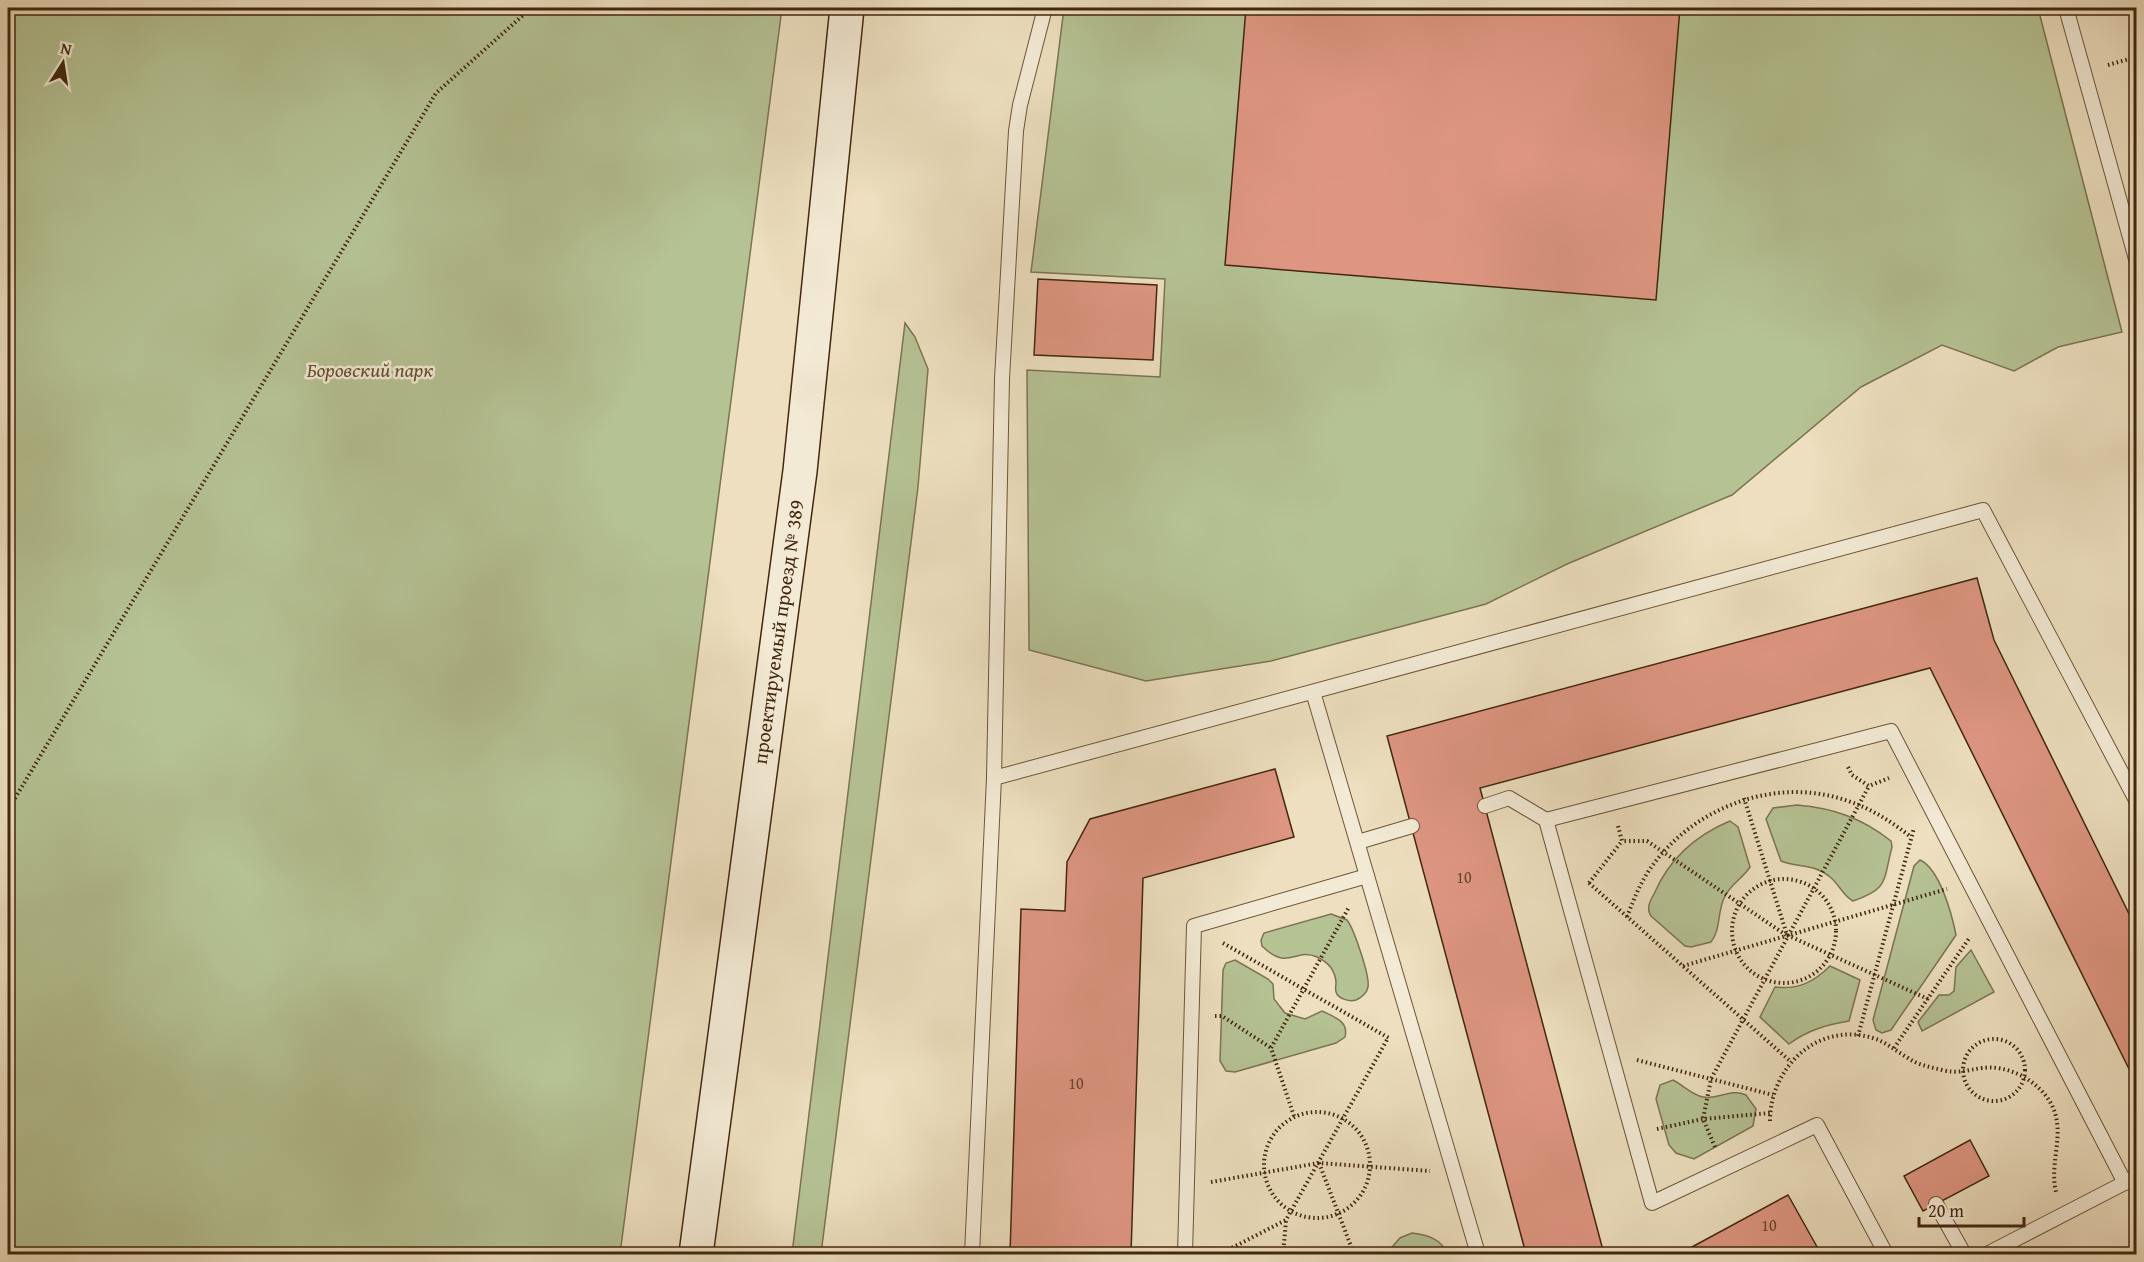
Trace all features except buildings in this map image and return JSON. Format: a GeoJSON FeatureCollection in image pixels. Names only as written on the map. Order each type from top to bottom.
{"type":"FeatureCollection","features":[{"type":"Feature","properties":{"kind":"main road","name":"проектируемый проезд № 389"},"geometry":{"type":"LineString","coordinates":[[696,1254],[800,471],[847,8]]}},
{"type":"Feature","properties":{"kind":"lane"},"geometry":{"type":"LineString","coordinates":[[972,1254],[994,778],[1002,379],[1016,131],[1020,105],[1045,8]]}},
{"type":"Feature","properties":{"kind":"lane"},"geometry":{"type":"LineString","coordinates":[[2066,8],[2136,259]]}},
{"type":"Feature","properties":{"kind":"lane"},"geometry":{"type":"LineString","coordinates":[[994,778],[1983,510],[2136,800]]}},
{"type":"Feature","properties":{"kind":"lane"},"geometry":{"type":"LineString","coordinates":[[1313,692],[1478,1254]]}},
{"type":"Feature","properties":{"kind":"lane"},"geometry":{"type":"LineString","coordinates":[[1546,820],[1891,731],[1986,914],[2131,1180],[1992,1253]]}},
{"type":"Feature","properties":{"kind":"lane"},"geometry":{"type":"LineString","coordinates":[[1485,806],[1509,798],[1546,820],[1652,1203],[1817,1125],[1886,1254]]}},
{"type":"Feature","properties":{"kind":"lane"},"geometry":{"type":"LineString","coordinates":[[1358,842],[1412,826]]}},
{"type":"Feature","properties":{"kind":"lane"},"geometry":{"type":"LineString","coordinates":[[1185,1254],[1194,926],[1367,876]]}},
{"type":"Feature","properties":{"kind":"lane"},"geometry":{"type":"LineString","coordinates":[[1936,1204],[1964,1254]]}},
{"type":"Feature","properties":{"kind":"path"},"geometry":{"type":"LineString","coordinates":[[8,810],[436,93],[531,8]]}},
{"type":"Feature","properties":{"kind":"path"},"geometry":{"type":"LineString","coordinates":[[2084,72],[2136,57]]}},
{"type":"Feature","properties":{"kind":"path"},"geometry":{"type":"LineString","coordinates":[[1838,744],[1852,775],[1869,786]]}},
{"type":"Feature","properties":{"kind":"path"},"geometry":{"type":"LineString","coordinates":[[1725,1169],[1703,1119],[1711,1079],[1745,1021],[1787,935],[1869,786],[1911,770]]}},
{"type":"Feature","properties":{"kind":"path"},"geometry":{"type":"LineString","coordinates":[[1736,771],[1787,935]]}},
{"type":"Feature","properties":{"kind":"path"},"geometry":{"type":"LineString","coordinates":[[1627,917],[1644,879],[1663,852],[1701,819],[1745,800],[1772,793],[1797,792],[1822,795],[1859,805],[1891,822],[1911,837]]}},
{"type":"Feature","properties":{"kind":"path"},"geometry":{"type":"LineString","coordinates":[[1858,1036],[1923,793]]}},
{"type":"Feature","properties":{"kind":"path"},"geometry":{"type":"LineString","coordinates":[[1612,803],[1622,840]]}},
{"type":"Feature","properties":{"kind":"path"},"geometry":{"type":"LineString","coordinates":[[1622,840],[1647,841],[1787,935],[1928,999]]}},
{"type":"Feature","properties":{"kind":"path"},"geometry":{"type":"LineString","coordinates":[[1589,883],[1622,840]]}},
{"type":"Feature","properties":{"kind":"path"},"geometry":{"type":"LineString","coordinates":[[1555,853],[1790,1061]]}},
{"type":"Feature","properties":{"kind":"path"},"geometry":{"type":"LineString","coordinates":[[1271,1048],[1367,876]]}},
{"type":"Feature","properties":{"kind":"path"},"geometry":{"type":"LineString","coordinates":[[1786,879],[1813,888],[1827,902],[1835,921],[1836,933],[1830,954],[1814,974],[1799,981],[1783,983],[1765,979],[1753,972],[1736,950],[1732,930],[1735,913],[1741,904],[1755,888],[1770,881],[1786,879]]}},
{"type":"Feature","properties":{"kind":"path"},"geometry":{"type":"LineString","coordinates":[[1682,966],[1970,882]]}},
{"type":"Feature","properties":{"kind":"path"},"geometry":{"type":"LineString","coordinates":[[1894,1048],[1986,914]]}},
{"type":"Feature","properties":{"kind":"path"},"geometry":{"type":"LineString","coordinates":[[1194,926],[1420,1056]]}},
{"type":"Feature","properties":{"kind":"path"},"geometry":{"type":"LineString","coordinates":[[1192,1017],[1222,1016],[1271,1048],[1294,1116]]}},
{"type":"Feature","properties":{"kind":"path"},"geometry":{"type":"LineString","coordinates":[[1775,1145],[1770,1113],[1773,1095],[1778,1080],[1790,1061],[1807,1047],[1827,1038],[1871,1037],[1926,1066],[1963,1073],[1994,1068],[2024,1077],[2047,1097],[2059,1128],[2057,1152],[2052,1167],[2061,1216]]}},
{"type":"Feature","properties":{"kind":"path"},"geometry":{"type":"LineString","coordinates":[[1282,1254],[1286,1220],[1389,1038]]}},
{"type":"Feature","properties":{"kind":"path"},"geometry":{"type":"LineString","coordinates":[[1995,1038],[2007,1041],[2017,1048],[2024,1059],[2024,1077],[2016,1093],[2005,1100],[1980,1099],[1971,1091],[1963,1073],[1965,1056],[1983,1040],[1995,1038]]}},
{"type":"Feature","properties":{"kind":"path"},"geometry":{"type":"LineString","coordinates":[[1611,1053],[1773,1095]]}},
{"type":"Feature","properties":{"kind":"path"},"geometry":{"type":"LineString","coordinates":[[1316,1111],[1343,1118],[1357,1128],[1368,1147],[1371,1167],[1365,1191],[1350,1208],[1330,1218],[1308,1218],[1291,1211],[1271,1193],[1264,1173],[1265,1149],[1276,1130],[1294,1116],[1316,1111]]}},
{"type":"Feature","properties":{"kind":"path"},"geometry":{"type":"LineString","coordinates":[[1633,1134],[1703,1119],[1770,1113]]}},
{"type":"Feature","properties":{"kind":"path"},"geometry":{"type":"LineString","coordinates":[[1187,1187],[1319,1162],[1455,1174]]}},
{"type":"Feature","properties":{"kind":"path"},"geometry":{"type":"LineString","coordinates":[[1319,1162],[1354,1254]]}},
{"type":"Feature","properties":{"kind":"path"},"geometry":{"type":"LineString","coordinates":[[1220,1254],[1286,1220]]}},
{"type":"Feature","properties":{"kind":"green space","name":"Боровский парк"},"geometry":{"type":"Polygon","coordinates":[[[8,8],[782,8],[620,1254],[8,1254],[8,8]]]}},
{"type":"Feature","properties":{"kind":"green space"},"geometry":{"type":"Polygon","coordinates":[[[1064,8],[2038,8],[2122,332],[2058,347],[2014,371],[1942,345],[1861,387],[1732,495],[1567,564],[1486,604],[1271,661],[1146,681],[1029,650],[1027,370],[1160,377],[1165,279],[1031,272],[1064,8]]]}},
{"type":"Feature","properties":{"kind":"green space"},"geometry":{"type":"Polygon","coordinates":[[[905,323],[915,337],[928,369],[918,487],[821,1254],[792,1254],[905,323]]]}},
{"type":"Feature","properties":{"kind":"green space"},"geometry":{"type":"Polygon","coordinates":[[[1797,805],[1823,809],[1858,820],[1891,841],[1892,847],[1885,876],[1879,888],[1853,901],[1824,873],[1781,861],[1766,819],[1773,808],[1797,805]]]}},
{"type":"Feature","properties":{"kind":"green space"},"geometry":{"type":"Polygon","coordinates":[[[1730,821],[1738,827],[1750,867],[1725,896],[1716,932],[1711,942],[1691,947],[1685,946],[1651,916],[1650,902],[1660,881],[1675,859],[1694,841],[1730,821]]]}},
{"type":"Feature","properties":{"kind":"green space"},"geometry":{"type":"Polygon","coordinates":[[[1920,860],[1934,873],[1939,882],[1956,935],[1891,1030],[1882,1033],[1876,1030],[1873,1020],[1914,866],[1920,860]]]}},
{"type":"Feature","properties":{"kind":"green space"},"geometry":{"type":"Polygon","coordinates":[[[1331,914],[1347,920],[1364,963],[1368,987],[1364,995],[1356,1000],[1344,999],[1337,994],[1334,974],[1328,964],[1321,959],[1309,955],[1278,957],[1262,946],[1261,940],[1264,933],[1331,914]]]}},
{"type":"Feature","properties":{"kind":"green space"},"geometry":{"type":"Polygon","coordinates":[[[1971,950],[1994,992],[1922,1031],[1918,1022],[1939,995],[1949,995],[1954,991],[1956,967],[1971,950]]]}},
{"type":"Feature","properties":{"kind":"green space"},"geometry":{"type":"Polygon","coordinates":[[[1235,960],[1273,984],[1274,999],[1285,1013],[1305,1019],[1322,1011],[1343,1023],[1345,1037],[1336,1043],[1235,1072],[1226,1071],[1220,1061],[1223,970],[1226,963],[1235,960]]]}},
{"type":"Feature","properties":{"kind":"green space"},"geometry":{"type":"Polygon","coordinates":[[[1830,966],[1860,980],[1849,1021],[1818,1029],[1789,1044],[1760,1017],[1775,987],[1805,984],[1830,966]]]}},
{"type":"Feature","properties":{"kind":"green space"},"geometry":{"type":"Polygon","coordinates":[[[1673,1080],[1703,1097],[1730,1093],[1746,1095],[1756,1109],[1753,1126],[1694,1159],[1676,1153],[1669,1145],[1656,1099],[1660,1085],[1673,1080]]]}},
{"type":"Feature","properties":{"kind":"green space"},"geometry":{"type":"Polygon","coordinates":[[[1412,1233],[1433,1239],[1442,1245],[1448,1254],[1386,1254],[1400,1238],[1412,1233]]]}}]}
